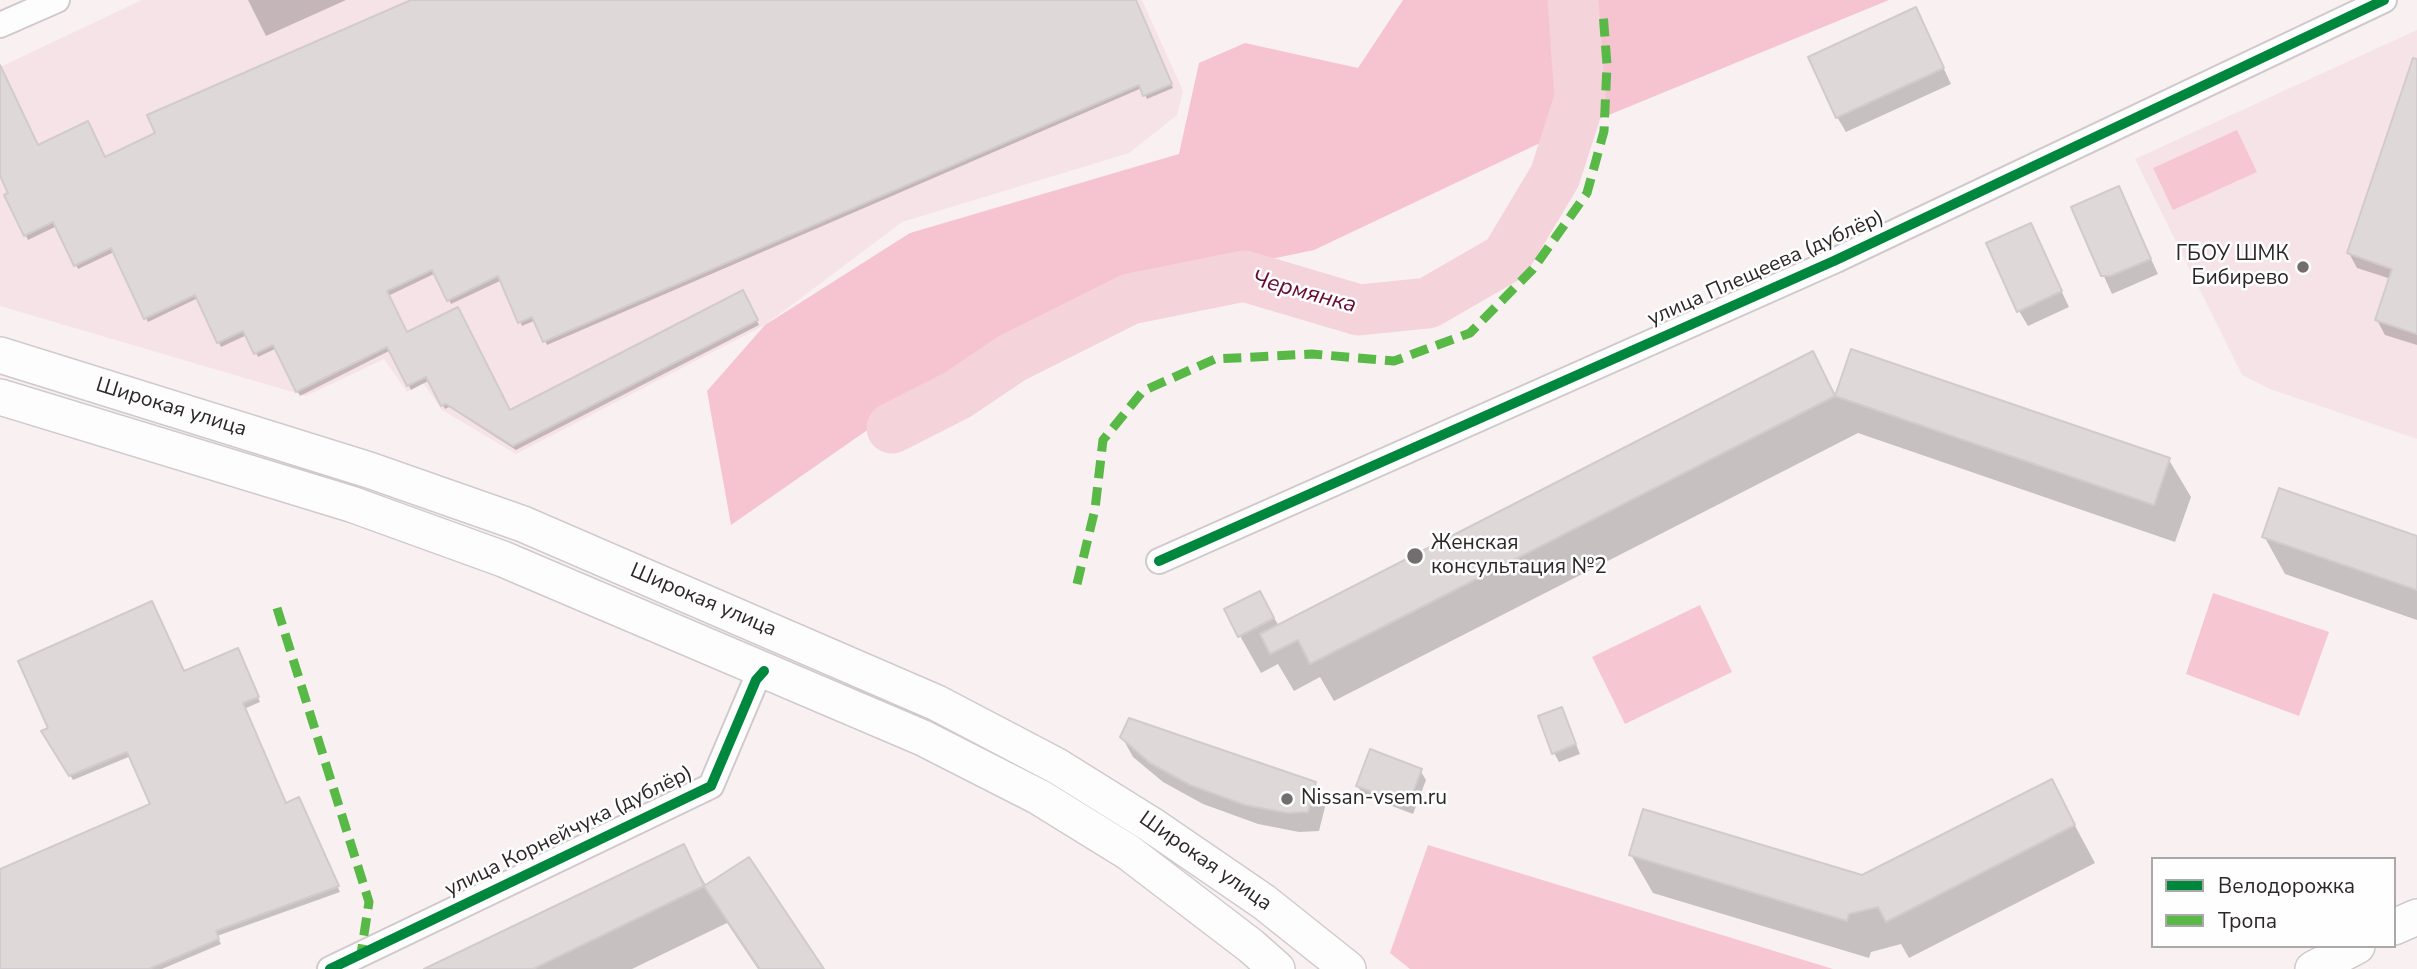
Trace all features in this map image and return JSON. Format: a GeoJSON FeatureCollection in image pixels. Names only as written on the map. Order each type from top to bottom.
{"type":"FeatureCollection","features":[{"type":"Feature","properties":{"kind":"main road","name":"Широкая улица"},"geometry":{"type":"LineString","coordinates":[[0,355],[369,470],[523,524],[937,703],[1057,766],[1150,824],[1264,902],[1348,969]]}},
{"type":"Feature","properties":{"kind":"main road","name":"Широкая улица"},"geometry":{"type":"LineString","coordinates":[[0,397],[351,504],[452,540],[503,559],[923,738],[1039,797],[1128,852],[1278,969]]}},
{"type":"Feature","properties":{"kind":"main road"},"geometry":{"type":"LineString","coordinates":[[2396,926],[2417,917]]}},
{"type":"Feature","properties":{"kind":"main road"},"geometry":{"type":"LineString","coordinates":[[2313,969],[2353,948]]}},
{"type":"Feature","properties":{"kind":"street"},"geometry":{"type":"LineString","coordinates":[[0,26],[57,0]]}},
{"type":"Feature","properties":{"kind":"street","name":"улица Плещеева (дублёр)"},"geometry":{"type":"LineString","coordinates":[[1159,561],[1847,254],[2384,0]]}},
{"type":"Feature","properties":{"kind":"street","name":"улица Корнейчука (дублёр)"},"geometry":{"type":"LineString","coordinates":[[330,969],[711,786],[756,680],[764,671]]}},
{"type":"Feature","properties":{"kind":"shaded area"},"geometry":{"type":"Polygon","coordinates":[[[142,0],[1142,0],[1183,91],[1177,115],[1129,153],[902,222],[765,325],[516,454],[442,410],[423,383],[407,392],[384,359],[306,396],[0,306],[0,67],[142,0]]]}},
{"type":"Feature","properties":{"kind":"shaded area"},"geometry":{"type":"Polygon","coordinates":[[[1403,0],[1889,0],[1538,144],[1314,250],[1113,292],[909,401],[731,525],[707,391],[765,325],[910,233],[1179,154],[1199,63],[1245,43],[1358,68],[1403,0]]]}},
{"type":"Feature","properties":{"kind":"shaded area","name":"ГБОУ ШМК Бибирево"},"geometry":{"type":"Polygon","coordinates":[[[2417,30],[2417,439],[2270,389],[2242,375],[2135,159],[2417,30]]]}},
{"type":"Feature","properties":{"kind":"shaded area"},"geometry":{"type":"Polygon","coordinates":[[[2237,130],[2257,172],[2173,210],[2153,168],[2237,130]]]}},
{"type":"Feature","properties":{"kind":"shaded area"},"geometry":{"type":"Polygon","coordinates":[[[2213,593],[2329,632],[2299,716],[2186,674],[2213,593]]]}},
{"type":"Feature","properties":{"kind":"shaded area"},"geometry":{"type":"Polygon","coordinates":[[[1700,605],[1732,672],[1625,724],[1592,657],[1700,605]]]}},
{"type":"Feature","properties":{"kind":"shaded area"},"geometry":{"type":"Polygon","coordinates":[[[1428,845],[1833,969],[1410,969],[1390,953],[1428,845]]]}},
{"type":"Feature","properties":{"kind":"building"},"geometry":{"type":"Polygon","coordinates":[[[411,0],[1136,0],[1172,84],[1143,96],[1139,85],[543,342],[532,317],[518,323],[498,276],[447,301],[432,270],[387,291],[407,332],[458,307],[510,410],[743,290],[758,320],[513,446],[446,404],[441,406],[426,377],[407,386],[387,347],[296,392],[273,345],[254,354],[243,331],[217,343],[195,295],[144,319],[111,248],[74,266],[53,222],[24,236],[4,195],[8,193],[0,176],[0,65],[38,145],[88,121],[105,157],[155,133],[147,115],[411,0]]]}},
{"type":"Feature","properties":{"kind":"building"},"geometry":{"type":"Polygon","coordinates":[[[1916,7],[1944,68],[1836,118],[1808,57],[1916,7]]]}},
{"type":"Feature","properties":{"kind":"building"},"geometry":{"type":"Polygon","coordinates":[[[2413,58],[2417,59],[2417,334],[2375,320],[2392,269],[2347,253],[2413,58]]]}},
{"type":"Feature","properties":{"kind":"building"},"geometry":{"type":"Polygon","coordinates":[[[2119,186],[2151,259],[2110,276],[2101,276],[2071,207],[2119,186]]]}},
{"type":"Feature","properties":{"kind":"building"},"geometry":{"type":"Polygon","coordinates":[[[2031,223],[2062,291],[2017,312],[1986,243],[2031,223]]]}},
{"type":"Feature","properties":{"kind":"building"},"geometry":{"type":"Polygon","coordinates":[[[1851,349],[2170,458],[2154,505],[1835,396],[1851,349]]]}},
{"type":"Feature","properties":{"kind":"building"},"geometry":{"type":"Polygon","coordinates":[[[1813,351],[1835,396],[1310,664],[1298,640],[1270,654],[1260,634],[1813,351]]]}},
{"type":"Feature","properties":{"kind":"building"},"geometry":{"type":"Polygon","coordinates":[[[2279,488],[2417,536],[2417,590],[2262,537],[2279,488]]]}},
{"type":"Feature","properties":{"kind":"building"},"geometry":{"type":"Polygon","coordinates":[[[1260,591],[1274,618],[1238,637],[1224,609],[1260,591]]]}},
{"type":"Feature","properties":{"kind":"building"},"geometry":{"type":"Polygon","coordinates":[[[152,601],[184,671],[238,648],[259,697],[243,703],[286,803],[299,797],[339,886],[216,931],[219,939],[149,969],[0,969],[0,869],[150,804],[127,752],[69,776],[41,731],[48,728],[18,661],[152,601]]]}},
{"type":"Feature","properties":{"kind":"building"},"geometry":{"type":"Polygon","coordinates":[[[1562,707],[1576,744],[1552,754],[1538,716],[1562,707]]]}},
{"type":"Feature","properties":{"kind":"building"},"geometry":{"type":"Polygon","coordinates":[[[1129,718],[1316,782],[1308,812],[1287,813],[1245,805],[1190,785],[1150,763],[1120,737],[1129,718]]]}},
{"type":"Feature","properties":{"kind":"building"},"geometry":{"type":"Polygon","coordinates":[[[1370,749],[1422,769],[1408,805],[1356,786],[1370,749]]]}},
{"type":"Feature","properties":{"kind":"building"},"geometry":{"type":"Polygon","coordinates":[[[2052,779],[2075,825],[1886,922],[1878,907],[1849,914],[1847,921],[1629,855],[1643,809],[1862,875],[2052,779]]]}},
{"type":"Feature","properties":{"kind":"building"},"geometry":{"type":"Polygon","coordinates":[[[684,844],[704,886],[533,969],[424,969],[684,844]]]}},
{"type":"Feature","properties":{"kind":"building"},"geometry":{"type":"Polygon","coordinates":[[[749,857],[824,969],[760,969],[704,886],[749,857]]]}},
{"type":"Feature","properties":{"kind":"waterway","name":"Чермянка"},"geometry":{"type":"LineString","coordinates":[[892,428],[957,395],[1012,358],[1130,299],[1244,276],[1359,310],[1428,303],[1506,258],[1555,176],[1580,98],[1573,0]]}},
{"type":"Feature","properties":{"kind":"marked path"},"geometry":{"type":"LineString","coordinates":[[1077,584],[1095,509],[1103,440],[1143,391],[1215,359],[1312,354],[1394,361],[1470,333],[1533,269],[1587,193],[1604,131],[1607,65],[1603,12]]}},
{"type":"Feature","properties":{"kind":"marked path"},"geometry":{"type":"LineString","coordinates":[[277,608],[369,902],[361,954]]}},
{"type":"Feature","properties":{"kind":"cycle path"},"geometry":{"type":"LineString","coordinates":[[1159,561],[1836,260],[2384,0]]}},
{"type":"Feature","properties":{"kind":"cycle path"},"geometry":{"type":"LineString","coordinates":[[330,969],[711,786],[756,680],[764,671]]}},
{"type":"Feature","properties":{"kind":"place","name":"ГБОУ ШМК Бибирево"},"geometry":{"type":"Point","coordinates":[2303,267]}},
{"type":"Feature","properties":{"kind":"place","name":"Женская консультация №2"},"geometry":{"type":"Point","coordinates":[1415,556]}},
{"type":"Feature","properties":{"kind":"place","name":"Nissan-vsem.ru"},"geometry":{"type":"Point","coordinates":[1287,799]}}]}
